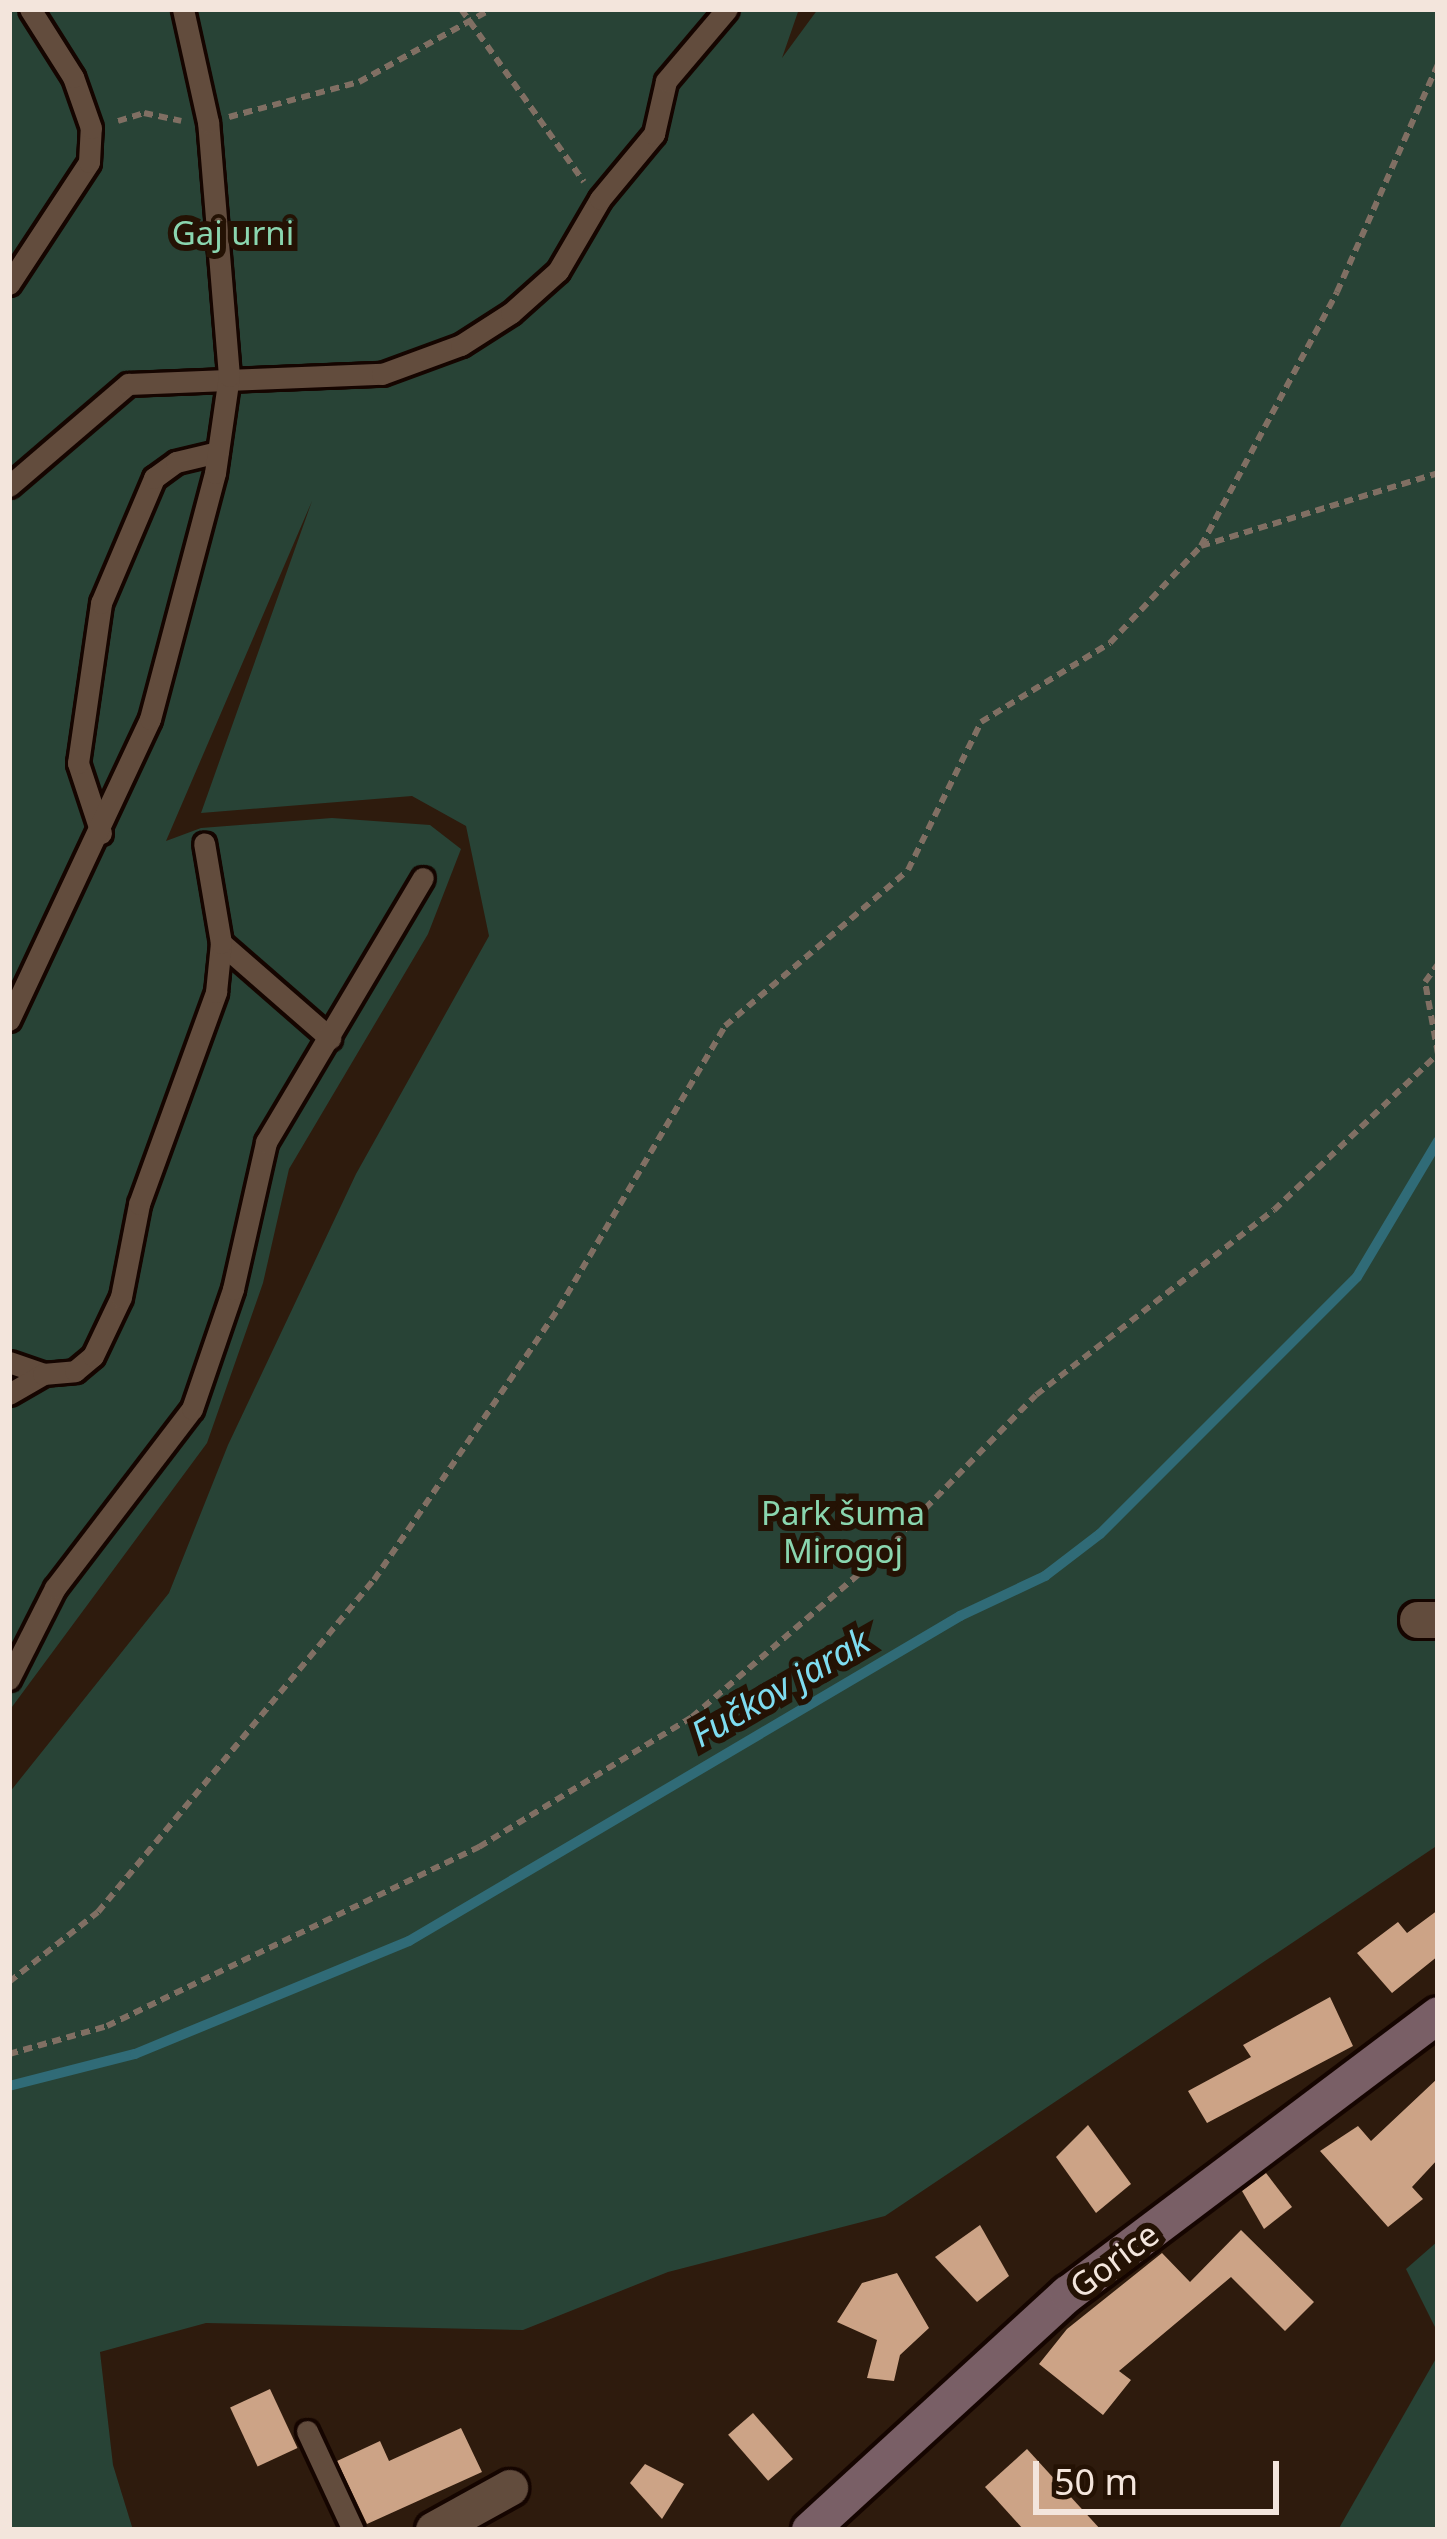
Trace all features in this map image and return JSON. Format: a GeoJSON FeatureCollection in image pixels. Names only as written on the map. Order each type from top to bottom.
{"type":"FeatureCollection","features":[{"type":"Feature","properties":{"kind":"street","name":"Gorice"},"geometry":{"type":"LineString","coordinates":[[809,2530],[1068,2294],[1438,2015]]}},
{"type":"Feature","properties":{"kind":"street"},"geometry":{"type":"LineString","coordinates":[[434,2530],[510,2488]]}},
{"type":"Feature","properties":{"kind":"lane"},"geometry":{"type":"LineString","coordinates":[[9,284],[89,162],[91,128],[73,77],[30,9]]}},
{"type":"Feature","properties":{"kind":"lane"},"geometry":{"type":"LineString","coordinates":[[9,1020],[101,833],[150,718],[218,452],[230,376],[208,122],[183,9]]}},
{"type":"Feature","properties":{"kind":"lane"},"geometry":{"type":"LineString","coordinates":[[9,486],[128,384],[230,376],[382,374],[461,345],[559,271],[600,200],[654,134],[666,81],[727,9]]}},
{"type":"Feature","properties":{"kind":"lane"},"geometry":{"type":"LineString","coordinates":[[101,833],[78,763],[101,603],[154,478],[176,462],[218,452]]}},
{"type":"Feature","properties":{"kind":"lane"},"geometry":{"type":"LineString","coordinates":[[9,1394],[43,1374],[75,1371],[93,1356],[121,1297],[139,1204],[217,992],[220,943],[204,843]]}},
{"type":"Feature","properties":{"kind":"lane"},"geometry":{"type":"LineString","coordinates":[[9,1678],[56,1588],[192,1409],[233,1289],[266,1142],[423,878]]}},
{"type":"Feature","properties":{"kind":"lane"},"geometry":{"type":"LineString","coordinates":[[220,943],[330,1038]]}},
{"type":"Feature","properties":{"kind":"lane"},"geometry":{"type":"LineString","coordinates":[[9,1361],[43,1374]]}},
{"type":"Feature","properties":{"kind":"lane"},"geometry":{"type":"LineString","coordinates":[[308,2431],[353,2530]]}},
{"type":"Feature","properties":{"kind":"path"},"geometry":{"type":"LineString","coordinates":[[461,9],[600,200]]}},
{"type":"Feature","properties":{"kind":"path"},"geometry":{"type":"LineString","coordinates":[[91,128],[144,113],[208,122],[359,82],[490,9]]}},
{"type":"Feature","properties":{"kind":"path"},"geometry":{"type":"LineString","coordinates":[[9,1982],[98,1912],[374,1580],[559,1308],[725,1026],[908,870],[981,722],[1109,643],[1201,546],[1337,292],[1438,64]]}},
{"type":"Feature","properties":{"kind":"path"},"geometry":{"type":"LineString","coordinates":[[1201,546],[1438,473]]}},
{"type":"Feature","properties":{"kind":"path"},"geometry":{"type":"LineString","coordinates":[[9,2054],[107,2026],[479,1847],[692,1717],[873,1562],[1036,1395],[1274,1210],[1438,1054],[1425,982],[1438,964]]}},
{"type":"Feature","properties":{"kind":"green space","name":"Park šuma Mirogoj"},"geometry":{"type":"Polygon","coordinates":[[[9,9],[799,9],[782,58],[818,9],[1438,9],[1438,1845],[885,2216],[668,2272],[523,2330],[206,2323],[100,2352],[113,2465],[133,2530],[9,2530],[9,1793],[169,1593],[228,1445],[356,1174],[489,936],[466,826],[412,796],[201,813],[312,501],[166,841],[201,828],[332,818],[430,825],[461,849],[428,934],[289,1169],[263,1283],[207,1443],[9,1711],[9,9]]]}},
{"type":"Feature","properties":{"kind":"green space"},"geometry":{"type":"Polygon","coordinates":[[[1438,2241],[1438,2333],[1406,2269],[1438,2241]]]}},
{"type":"Feature","properties":{"kind":"green space"},"geometry":{"type":"Polygon","coordinates":[[[1438,2355],[1438,2530],[1338,2530],[1438,2355]]]}},
{"type":"Feature","properties":{"kind":"building"},"geometry":{"type":"Polygon","coordinates":[[[1438,1910],[1438,1956],[1392,1993],[1357,1953],[1398,1922],[1407,1933],[1438,1910]]]}},
{"type":"Feature","properties":{"kind":"building"},"geometry":{"type":"Polygon","coordinates":[[[1330,1997],[1353,2046],[1207,2123],[1188,2091],[1251,2057],[1243,2045],[1330,1997]]]}},
{"type":"Feature","properties":{"kind":"building"},"geometry":{"type":"Polygon","coordinates":[[[1438,2078],[1438,2159],[1412,2187],[1423,2199],[1388,2227],[1320,2151],[1358,2126],[1371,2141],[1438,2078]]]}},
{"type":"Feature","properties":{"kind":"building"},"geometry":{"type":"Polygon","coordinates":[[[1088,2125],[1131,2184],[1096,2213],[1056,2157],[1088,2125]]]}},
{"type":"Feature","properties":{"kind":"building"},"geometry":{"type":"Polygon","coordinates":[[[1266,2173],[1292,2207],[1264,2229],[1242,2191],[1266,2173]]]}},
{"type":"Feature","properties":{"kind":"building"},"geometry":{"type":"Polygon","coordinates":[[[980,2225],[1009,2276],[977,2302],[935,2257],[980,2225]]]}},
{"type":"Feature","properties":{"kind":"building"},"geometry":{"type":"Polygon","coordinates":[[[1241,2230],[1314,2302],[1285,2331],[1231,2277],[1119,2371],[1131,2380],[1103,2415],[1039,2364],[1067,2329],[1162,2253],[1190,2282],[1241,2230]]]}},
{"type":"Feature","properties":{"kind":"building"},"geometry":{"type":"Polygon","coordinates":[[[897,2273],[929,2328],[900,2355],[894,2381],[867,2378],[877,2340],[837,2322],[862,2283],[897,2273]]]}},
{"type":"Feature","properties":{"kind":"building"},"geometry":{"type":"Polygon","coordinates":[[[270,2389],[297,2448],[258,2467],[230,2408],[270,2389]]]}},
{"type":"Feature","properties":{"kind":"building"},"geometry":{"type":"Polygon","coordinates":[[[753,2413],[793,2459],[768,2481],[728,2435],[753,2413]]]}},
{"type":"Feature","properties":{"kind":"building"},"geometry":{"type":"Polygon","coordinates":[[[461,2428],[482,2472],[367,2524],[337,2461],[380,2441],[389,2461],[461,2428]]]}},
{"type":"Feature","properties":{"kind":"building"},"geometry":{"type":"Polygon","coordinates":[[[1027,2449],[1101,2530],[1024,2530],[985,2487],[1027,2449]]]}},
{"type":"Feature","properties":{"kind":"building"},"geometry":{"type":"Polygon","coordinates":[[[645,2464],[684,2484],[662,2519],[630,2483],[645,2464]]]}},
{"type":"Feature","properties":{"kind":"waterway","name":"Fučkov jarak"},"geometry":{"type":"LineString","coordinates":[[9,2086],[135,2054],[409,1941],[960,1616],[1045,1576],[1100,1534],[1357,1277],[1438,1141]]}},
{"type":"Feature","properties":{"kind":"park label","name":"Gaj urni"},"geometry":{"type":"Point","coordinates":[233,233]}}]}
